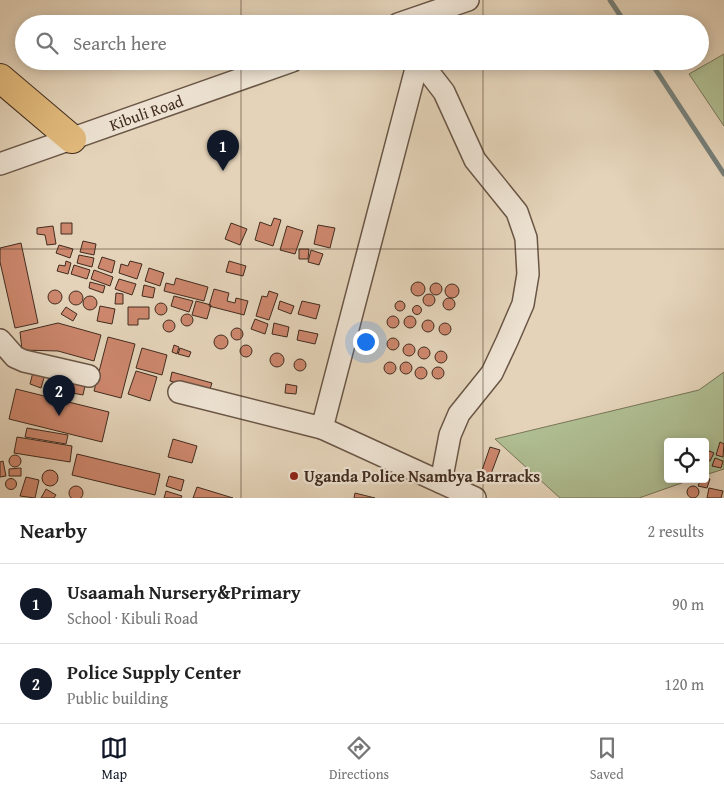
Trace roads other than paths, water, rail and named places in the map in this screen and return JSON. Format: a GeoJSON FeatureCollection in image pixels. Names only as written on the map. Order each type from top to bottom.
{"type":"FeatureCollection","features":[{"type":"Feature","properties":{"kind":"highway"},"geometry":{"type":"LineString","coordinates":[[0,78],[64,142]]}},
{"type":"Feature","properties":{"kind":"highway"},"geometry":{"type":"LineString","coordinates":[[0,102],[64,142]]}},
{"type":"Feature","properties":{"kind":"street"},"geometry":{"type":"LineString","coordinates":[[436,15],[468,0]]}},
{"type":"Feature","properties":{"kind":"street","name":"Kibuli Road"},"geometry":{"type":"LineString","coordinates":[[0,164],[267,70]]}},
{"type":"Feature","properties":{"kind":"street"},"geometry":{"type":"LineString","coordinates":[[322,428],[417,70]]}},
{"type":"Feature","properties":{"kind":"street"},"geometry":{"type":"LineString","coordinates":[[426,70],[444,92],[475,160],[517,212],[526,238],[528,274],[523,304],[508,340],[492,373],[459,414],[450,435],[441,482]]}},
{"type":"Feature","properties":{"kind":"street"},"geometry":{"type":"LineString","coordinates":[[0,340],[15,357],[24,361],[89,376]]}},
{"type":"Feature","properties":{"kind":"street"},"geometry":{"type":"LineString","coordinates":[[179,392],[322,428],[475,498]]}},
{"type":"Feature","properties":{"kind":"waterway"},"geometry":{"type":"LineString","coordinates":[[610,0],[620,15]]}},
{"type":"Feature","properties":{"kind":"waterway"},"geometry":{"type":"LineString","coordinates":[[656,70],[724,174]]}},
{"type":"Feature","properties":{"kind":"place","name":"Usaamah Nursery&Primary"},"geometry":{"type":"Point","coordinates":[223,171]}},
{"type":"Feature","properties":{"kind":"place","name":"Police Supply Center"},"geometry":{"type":"Point","coordinates":[59,416]}},
{"type":"Feature","properties":{"kind":"place","name":"Uganda Police Nsambya Barracks"},"geometry":{"type":"Point","coordinates":[294,476]}}]}
